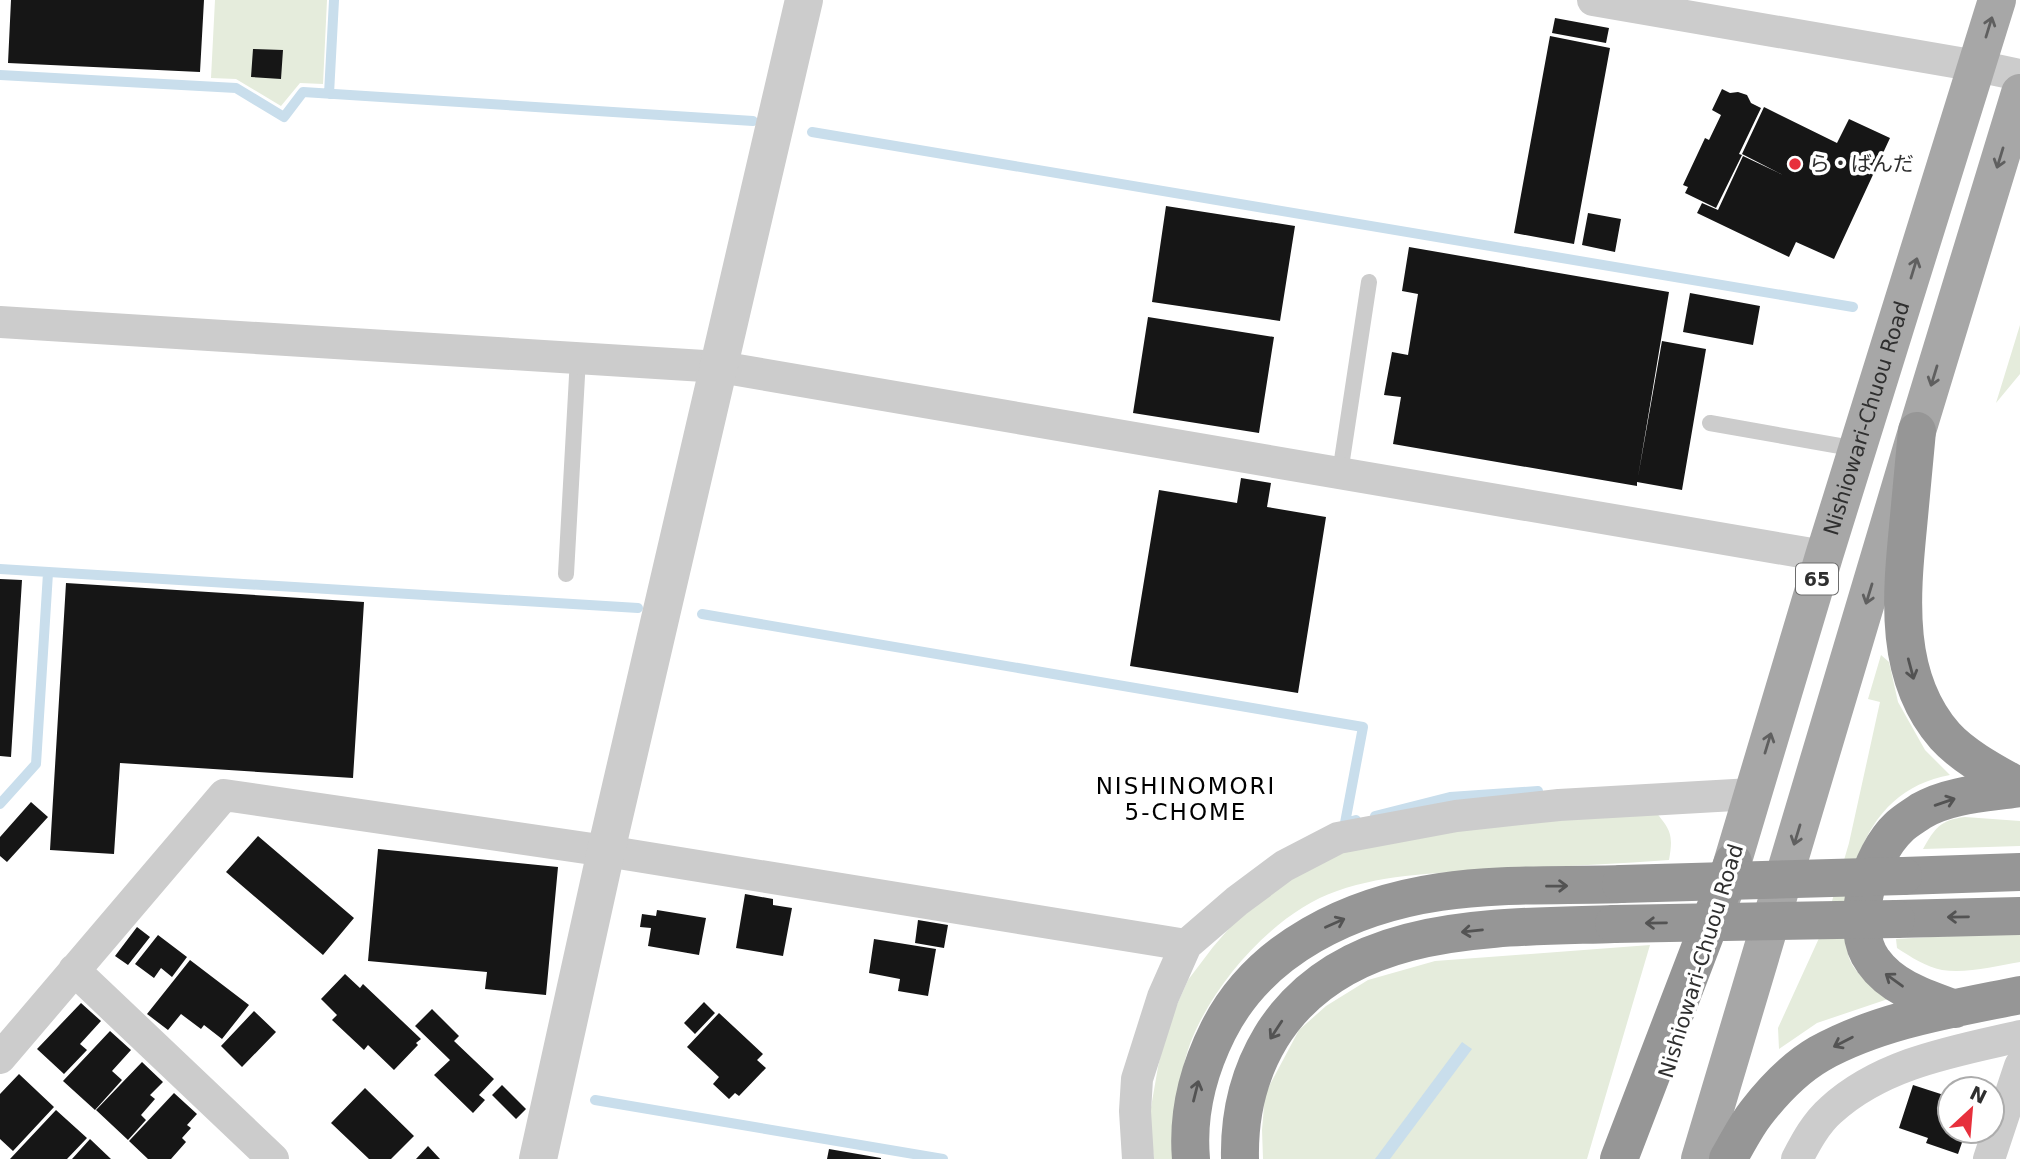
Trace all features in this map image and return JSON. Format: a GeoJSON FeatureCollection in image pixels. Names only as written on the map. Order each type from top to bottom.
{"type":"FeatureCollection","features":[{"type":"Feature","properties":{"kind":"highway"},"geometry":{"type":"LineString","coordinates":[[1917,431],[1902,583],[1903,629],[1910,668],[1923,704],[1946,737],[1981,765],[2020,787]]}},
{"type":"Feature","properties":{"kind":"highway"},"geometry":{"type":"LineString","coordinates":[[1955,1009],[1918,995],[1891,979],[1871,960],[1862,936],[1862,909],[1871,873],[1882,848],[1899,827],[1923,810],[1954,798],[2020,787]]}},
{"type":"Feature","properties":{"kind":"highway"},"geometry":{"type":"LineString","coordinates":[[1619,1159],[1733,862]]}},
{"type":"Feature","properties":{"kind":"highway"},"geometry":{"type":"LineString","coordinates":[[1191,1159],[1189,1139],[1193,1097],[1206,1055],[1225,1016],[1251,983],[1281,954],[1318,931],[1357,913],[1399,899],[1491,887],[2020,873]]}},
{"type":"Feature","properties":{"kind":"highway"},"geometry":{"type":"LineString","coordinates":[[1241,1159],[1240,1134],[1247,1092],[1260,1055],[1280,1023],[1306,992],[1341,968],[1379,951],[1420,939],[1517,927],[2020,916]]}},
{"type":"Feature","properties":{"kind":"highway"},"geometry":{"type":"LineString","coordinates":[[1728,1159],[1755,1114],[1784,1082],[1816,1056],[1854,1037],[1894,1024],[2020,995]]}},
{"type":"Feature","properties":{"kind":"main road","name":"Nishiowari-Chuou Road"},"geometry":{"type":"LineString","coordinates":[[1639,1159],[1733,862],[1824,556],[1997,0]]}},
{"type":"Feature","properties":{"kind":"main road","name":"65"},"geometry":{"type":"LineString","coordinates":[[1700,1159],[2020,93]]}},
{"type":"Feature","properties":{"kind":"street"},"geometry":{"type":"LineString","coordinates":[[538,1159],[606,851],[804,0]]}},
{"type":"Feature","properties":{"kind":"street"},"geometry":{"type":"LineString","coordinates":[[1592,0],[2020,75]]}},
{"type":"Feature","properties":{"kind":"street"},"geometry":{"type":"LineString","coordinates":[[0,322],[720,367],[1824,556]]}},
{"type":"Feature","properties":{"kind":"street"},"geometry":{"type":"LineString","coordinates":[[1138,1159],[1135,1111],[1138,1079],[1163,997],[1185,945],[1284,866],[1338,838],[1456,816],[1546,807],[1752,794]]}},
{"type":"Feature","properties":{"kind":"street"},"geometry":{"type":"LineString","coordinates":[[0,1058],[224,795],[606,851],[1185,945]]}},
{"type":"Feature","properties":{"kind":"street"},"geometry":{"type":"LineString","coordinates":[[74,970],[272,1159]]}},
{"type":"Feature","properties":{"kind":"street"},"geometry":{"type":"LineString","coordinates":[[1797,1159],[1819,1122],[1831,1109],[1867,1083],[1927,1058],[2020,1036]]}},
{"type":"Feature","properties":{"kind":"street"},"geometry":{"type":"LineString","coordinates":[[1989,1159],[2020,1066]]}},
{"type":"Feature","properties":{"kind":"lane"},"geometry":{"type":"LineString","coordinates":[[1340,473],[1369,282]]}},
{"type":"Feature","properties":{"kind":"lane"},"geometry":{"type":"LineString","coordinates":[[566,575],[578,358]]}},
{"type":"Feature","properties":{"kind":"lane"},"geometry":{"type":"LineString","coordinates":[[1710,423],[1857,449]]}},
{"type":"Feature","properties":{"kind":"green space"},"geometry":{"type":"Polygon","coordinates":[[[215,0],[327,0],[323,84],[300,83],[281,106],[236,79],[211,78],[215,0]]]}},
{"type":"Feature","properties":{"kind":"green space"},"geometry":{"type":"Polygon","coordinates":[[[2020,325],[2020,374],[1996,403],[2020,325]]]}},
{"type":"Feature","properties":{"kind":"green space"},"geometry":{"type":"Polygon","coordinates":[[[1881,655],[1889,662],[1898,702],[1925,750],[1950,775],[1919,785],[1893,802],[1873,826],[1857,862],[1847,931],[1848,952],[1856,971],[1888,999],[1817,1023],[1779,1049],[1778,1028],[1825,925],[1849,843],[1880,702],[1868,699],[1881,655]]]}},
{"type":"Feature","properties":{"kind":"green space"},"geometry":{"type":"Polygon","coordinates":[[[1652,807],[1671,837],[1669,860],[1395,877],[1337,891],[1291,915],[1249,952],[1230,974],[1200,1021],[1190,1044],[1183,1072],[1176,1159],[1154,1159],[1149,1119],[1158,1067],[1167,1027],[1188,980],[1245,910],[1285,878],[1381,835],[1652,807]]]}},
{"type":"Feature","properties":{"kind":"green space"},"geometry":{"type":"Polygon","coordinates":[[[1965,817],[2020,821],[2020,846],[1923,849],[1939,826],[1965,817]]]}},
{"type":"Feature","properties":{"kind":"green space"},"geometry":{"type":"Polygon","coordinates":[[[2020,932],[2020,962],[1961,971],[1936,969],[1924,964],[1897,948],[1896,939],[2020,932]]]}},
{"type":"Feature","properties":{"kind":"green space"},"geometry":{"type":"Polygon","coordinates":[[[1650,945],[1587,1159],[1263,1159],[1265,1094],[1299,1030],[1326,1006],[1368,980],[1435,961],[1650,945]]]}},
{"type":"Feature","properties":{"kind":"water"},"geometry":{"type":"Polygon","coordinates":[[[1462,1042],[1472,1049],[1390,1159],[1375,1159],[1462,1042]]]}},
{"type":"Feature","properties":{"kind":"building"},"geometry":{"type":"Polygon","coordinates":[[[11,0],[204,0],[200,72],[8,63],[11,0]]]}},
{"type":"Feature","properties":{"kind":"building"},"geometry":{"type":"Polygon","coordinates":[[[1555,18],[1609,28],[1606,43],[1552,33],[1555,18]]]}},
{"type":"Feature","properties":{"kind":"building"},"geometry":{"type":"Polygon","coordinates":[[[1550,36],[1610,48],[1574,244],[1514,233],[1550,36]]]}},
{"type":"Feature","properties":{"kind":"building"},"geometry":{"type":"Polygon","coordinates":[[[253,49],[283,50],[281,79],[251,77],[253,49]]]}},
{"type":"Feature","properties":{"kind":"building"},"geometry":{"type":"Polygon","coordinates":[[[1722,89],[1747,95],[1751,103],[1761,108],[1716,208],[1685,193],[1688,187],[1683,185],[1705,138],[1709,140],[1721,115],[1712,110],[1722,89]]]}},
{"type":"Feature","properties":{"kind":"building"},"geometry":{"type":"Polygon","coordinates":[[[1764,107],[1837,143],[1849,119],[1890,138],[1834,259],[1796,242],[1789,257],[1697,213],[1702,203],[1718,210],[1743,156],[1783,175],[1742,154],[1764,107]]]}},
{"type":"Feature","properties":{"kind":"building"},"geometry":{"type":"Polygon","coordinates":[[[1166,206],[1295,226],[1280,321],[1152,302],[1166,206]]]}},
{"type":"Feature","properties":{"kind":"building"},"geometry":{"type":"Polygon","coordinates":[[[1588,213],[1621,219],[1615,252],[1582,245],[1588,213]]]}},
{"type":"Feature","properties":{"kind":"building"},"geometry":{"type":"Polygon","coordinates":[[[1409,247],[1669,292],[1638,477],[1662,341],[1706,349],[1682,490],[1637,482],[1637,486],[1393,444],[1401,397],[1384,395],[1392,352],[1408,355],[1418,294],[1402,291],[1409,247]]]}},
{"type":"Feature","properties":{"kind":"building"},"geometry":{"type":"Polygon","coordinates":[[[1690,293],[1760,306],[1753,345],[1683,332],[1690,293]]]}},
{"type":"Feature","properties":{"kind":"building"},"geometry":{"type":"Polygon","coordinates":[[[1148,317],[1274,337],[1259,433],[1133,413],[1148,317]]]}},
{"type":"Feature","properties":{"kind":"building"},"geometry":{"type":"Polygon","coordinates":[[[1241,478],[1271,483],[1267,507],[1326,517],[1298,693],[1130,666],[1159,490],[1237,503],[1241,478]]]}},
{"type":"Feature","properties":{"kind":"building"},"geometry":{"type":"Polygon","coordinates":[[[0,579],[22,580],[11,757],[0,756],[0,579]]]}},
{"type":"Feature","properties":{"kind":"building"},"geometry":{"type":"Polygon","coordinates":[[[66,583],[364,602],[353,778],[120,763],[114,854],[50,850],[66,583]]]}},
{"type":"Feature","properties":{"kind":"building"},"geometry":{"type":"Polygon","coordinates":[[[31,802],[48,817],[7,862],[0,856],[0,837],[31,802]]]}},
{"type":"Feature","properties":{"kind":"building"},"geometry":{"type":"Polygon","coordinates":[[[258,836],[354,918],[323,955],[226,872],[258,836]]]}},
{"type":"Feature","properties":{"kind":"building"},"geometry":{"type":"Polygon","coordinates":[[[378,849],[558,867],[546,995],[485,989],[487,972],[368,961],[378,849]]]}},
{"type":"Feature","properties":{"kind":"building"},"geometry":{"type":"Polygon","coordinates":[[[745,894],[773,899],[773,905],[792,908],[783,956],[736,948],[745,894]]]}},
{"type":"Feature","properties":{"kind":"building"},"geometry":{"type":"Polygon","coordinates":[[[657,910],[706,918],[699,955],[648,946],[651,928],[640,927],[642,914],[656,916],[657,910]]]}},
{"type":"Feature","properties":{"kind":"building"},"geometry":{"type":"Polygon","coordinates":[[[918,920],[948,925],[944,948],[915,943],[918,920]]]}},
{"type":"Feature","properties":{"kind":"building"},"geometry":{"type":"Polygon","coordinates":[[[137,927],[150,937],[128,965],[115,956],[137,927]]]}},
{"type":"Feature","properties":{"kind":"building"},"geometry":{"type":"Polygon","coordinates":[[[158,935],[187,957],[172,977],[161,968],[154,978],[135,964],[158,935]]]}},
{"type":"Feature","properties":{"kind":"building"},"geometry":{"type":"Polygon","coordinates":[[[874,939],[936,949],[928,996],[898,991],[900,979],[869,973],[874,939]]]}},
{"type":"Feature","properties":{"kind":"building"},"geometry":{"type":"Polygon","coordinates":[[[190,960],[249,1005],[222,1039],[204,1025],[201,1029],[181,1014],[168,1030],[147,1014],[190,960]]]}},
{"type":"Feature","properties":{"kind":"building"},"geometry":{"type":"Polygon","coordinates":[[[345,974],[360,988],[363,984],[421,1039],[394,1070],[368,1045],[364,1050],[332,1020],[337,1015],[321,999],[345,974]]]}},
{"type":"Feature","properties":{"kind":"building"},"geometry":{"type":"Polygon","coordinates":[[[704,1002],[715,1013],[695,1034],[684,1023],[704,1002]]]}},
{"type":"Feature","properties":{"kind":"building"},"geometry":{"type":"Polygon","coordinates":[[[81,1003],[101,1021],[80,1044],[87,1050],[64,1074],[37,1049],[81,1003]]]}},
{"type":"Feature","properties":{"kind":"building"},"geometry":{"type":"Polygon","coordinates":[[[432,1009],[459,1036],[454,1041],[494,1079],[479,1095],[485,1100],[473,1113],[434,1075],[450,1060],[415,1026],[432,1009]]]}},
{"type":"Feature","properties":{"kind":"building"},"geometry":{"type":"Polygon","coordinates":[[[254,1011],[276,1032],[242,1067],[221,1046],[254,1011]]]}},
{"type":"Feature","properties":{"kind":"building"},"geometry":{"type":"Polygon","coordinates":[[[719,1013],[763,1054],[757,1060],[766,1068],[739,1096],[735,1093],[729,1099],[713,1084],[719,1077],[687,1047],[719,1013]]]}},
{"type":"Feature","properties":{"kind":"building"},"geometry":{"type":"Polygon","coordinates":[[[110,1031],[131,1050],[112,1071],[122,1080],[95,1110],[63,1081],[110,1031]]]}},
{"type":"Feature","properties":{"kind":"building"},"geometry":{"type":"Polygon","coordinates":[[[142,1062],[163,1082],[150,1095],[155,1099],[141,1115],[146,1120],[128,1140],[96,1110],[142,1062]]]}},
{"type":"Feature","properties":{"kind":"building"},"geometry":{"type":"Polygon","coordinates":[[[19,1074],[54,1107],[13,1151],[0,1139],[0,1094],[19,1074]]]}},
{"type":"Feature","properties":{"kind":"building"},"geometry":{"type":"Polygon","coordinates":[[[502,1085],[526,1109],[516,1119],[492,1095],[502,1085]]]}},
{"type":"Feature","properties":{"kind":"building"},"geometry":{"type":"Polygon","coordinates":[[[1913,1085],[1936,1092],[1936,1145],[1961,1145],[1958,1154],[1926,1143],[1928,1138],[1899,1128],[1913,1085]]]}},
{"type":"Feature","properties":{"kind":"building"},"geometry":{"type":"Polygon","coordinates":[[[365,1088],[414,1136],[391,1159],[369,1159],[331,1123],[365,1088]]]}},
{"type":"Feature","properties":{"kind":"building"},"geometry":{"type":"Polygon","coordinates":[[[174,1093],[197,1114],[187,1125],[191,1128],[182,1138],[186,1142],[171,1159],[148,1159],[129,1141],[174,1093]]]}},
{"type":"Feature","properties":{"kind":"building"},"geometry":{"type":"Polygon","coordinates":[[[56,1110],[87,1138],[67,1159],[10,1159],[56,1110]]]}},
{"type":"Feature","properties":{"kind":"building"},"geometry":{"type":"Polygon","coordinates":[[[90,1139],[111,1159],[72,1159],[90,1139]]]}},
{"type":"Feature","properties":{"kind":"building"},"geometry":{"type":"Polygon","coordinates":[[[428,1146],[440,1159],[416,1159],[428,1146]]]}},
{"type":"Feature","properties":{"kind":"building"},"geometry":{"type":"Polygon","coordinates":[[[829,1149],[881,1158],[881,1159],[827,1159],[829,1149]]]}},
{"type":"Feature","properties":{"kind":"waterway"},"geometry":{"type":"LineString","coordinates":[[329,94],[334,0]]}},
{"type":"Feature","properties":{"kind":"waterway"},"geometry":{"type":"LineString","coordinates":[[0,75],[236,88],[284,117],[303,92],[753,121]]}},
{"type":"Feature","properties":{"kind":"waterway"},"geometry":{"type":"LineString","coordinates":[[812,132],[1853,307]]}},
{"type":"Feature","properties":{"kind":"waterway"},"geometry":{"type":"LineString","coordinates":[[0,569],[638,608]]}},
{"type":"Feature","properties":{"kind":"waterway"},"geometry":{"type":"LineString","coordinates":[[0,804],[36,764],[48,573]]}},
{"type":"Feature","properties":{"kind":"waterway"},"geometry":{"type":"LineString","coordinates":[[702,614],[1363,727],[1345,823],[1356,820]]}},
{"type":"Feature","properties":{"kind":"waterway"},"geometry":{"type":"LineString","coordinates":[[1375,816],[1450,797],[1538,791]]}},
{"type":"Feature","properties":{"kind":"waterway"},"geometry":{"type":"LineString","coordinates":[[595,1100],[943,1159]]}},
{"type":"Feature","properties":{"kind":"place","name":"ら・ばんだ"},"geometry":{"type":"Point","coordinates":[1795,164]}},
{"type":"Feature","properties":{"kind":"district","name":"NISHINOMORI 5-CHOME"},"geometry":{"type":"Point","coordinates":[1186,799]}}]}
